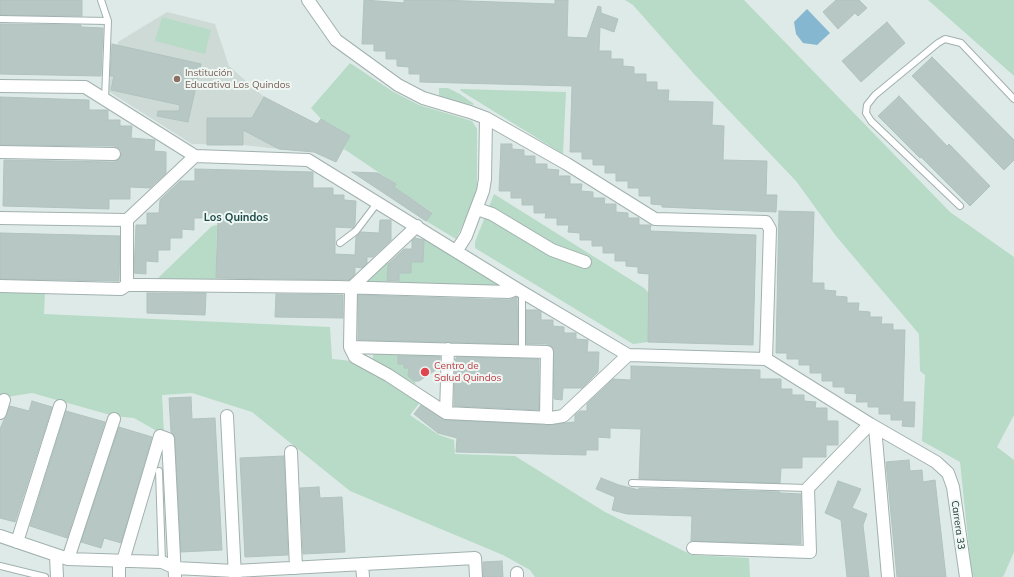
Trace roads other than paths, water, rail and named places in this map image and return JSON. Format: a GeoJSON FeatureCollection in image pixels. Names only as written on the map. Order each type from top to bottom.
{"type":"FeatureCollection","features":[{"type":"Feature","properties":{"kind":"street"},"geometry":{"type":"LineString","coordinates":[[308,0],[336,40],[398,85],[423,98],[486,118],[567,164],[656,219],[766,222],[770,229],[766,359]]}},
{"type":"Feature","properties":{"kind":"street"},"geometry":{"type":"LineString","coordinates":[[0,86],[85,87],[195,156],[308,160],[628,355],[766,359],[873,426]]}},
{"type":"Feature","properties":{"kind":"street"},"geometry":{"type":"LineString","coordinates":[[457,250],[466,236],[477,209],[485,179],[486,118]]}},
{"type":"Feature","properties":{"kind":"street"},"geometry":{"type":"LineString","coordinates":[[0,152],[114,154]]}},
{"type":"Feature","properties":{"kind":"street"},"geometry":{"type":"LineString","coordinates":[[0,218],[127,220],[195,156]]}},
{"type":"Feature","properties":{"kind":"street"},"geometry":{"type":"LineString","coordinates":[[477,209],[492,214],[552,250],[585,262]]}},
{"type":"Feature","properties":{"kind":"street"},"geometry":{"type":"LineString","coordinates":[[127,220],[127,285]]}},
{"type":"Feature","properties":{"kind":"street"},"geometry":{"type":"LineString","coordinates":[[417,226],[351,288],[350,347],[355,357],[388,375],[446,413],[546,418],[563,416],[628,355]]}},
{"type":"Feature","properties":{"kind":"street"},"geometry":{"type":"LineString","coordinates":[[0,286],[121,288],[127,285],[509,292],[520,290]]}},
{"type":"Feature","properties":{"kind":"street"},"geometry":{"type":"LineString","coordinates":[[350,347],[547,352],[546,418]]}},
{"type":"Feature","properties":{"kind":"street"},"geometry":{"type":"LineString","coordinates":[[446,413],[448,349]]}},
{"type":"Feature","properties":{"kind":"street"},"geometry":{"type":"LineString","coordinates":[[0,413],[4,400]]}},
{"type":"Feature","properties":{"kind":"street"},"geometry":{"type":"LineString","coordinates":[[17,542],[60,406]]}},
{"type":"Feature","properties":{"kind":"street"},"geometry":{"type":"LineString","coordinates":[[227,416],[235,574]]}},
{"type":"Feature","properties":{"kind":"street"},"geometry":{"type":"LineString","coordinates":[[68,559],[114,419]]}},
{"type":"Feature","properties":{"kind":"street"},"geometry":{"type":"LineString","coordinates":[[693,548],[810,552],[808,488],[873,426]]}},
{"type":"Feature","properties":{"kind":"street"},"geometry":{"type":"LineString","coordinates":[[873,426],[888,577]]}},
{"type":"Feature","properties":{"kind":"street","name":"Carrera 33"},"geometry":{"type":"LineString","coordinates":[[873,426],[936,462],[948,473],[953,486],[966,577]]}},
{"type":"Feature","properties":{"kind":"street"},"geometry":{"type":"LineString","coordinates":[[119,577],[121,561],[160,436],[168,439],[175,572]]}},
{"type":"Feature","properties":{"kind":"street"},"geometry":{"type":"LineString","coordinates":[[292,452],[296,568]]}},
{"type":"Feature","properties":{"kind":"street"},"geometry":{"type":"LineString","coordinates":[[0,536],[68,559],[162,562],[175,572],[235,574],[296,568],[475,558],[476,577]]}},
{"type":"Feature","properties":{"kind":"street"},"geometry":{"type":"LineString","coordinates":[[56,556],[57,577]]}},
{"type":"Feature","properties":{"kind":"street"},"geometry":{"type":"LineString","coordinates":[[362,564],[363,577]]}},
{"type":"Feature","properties":{"kind":"lane"},"geometry":{"type":"LineString","coordinates":[[101,0],[108,21],[105,100]]}},
{"type":"Feature","properties":{"kind":"lane"},"geometry":{"type":"LineString","coordinates":[[0,19],[108,21]]}},
{"type":"Feature","properties":{"kind":"lane"},"geometry":{"type":"LineString","coordinates":[[960,206],[871,121],[866,113],[867,105],[875,95],[938,43],[945,39],[961,43],[1014,99]]}},
{"type":"Feature","properties":{"kind":"lane"},"geometry":{"type":"LineString","coordinates":[[340,243],[356,231],[378,202]]}},
{"type":"Feature","properties":{"kind":"lane"},"geometry":{"type":"LineString","coordinates":[[520,290],[522,351]]}},
{"type":"Feature","properties":{"kind":"lane"},"geometry":{"type":"LineString","coordinates":[[159,471],[162,562]]}},
{"type":"Feature","properties":{"kind":"lane"},"geometry":{"type":"LineString","coordinates":[[632,483],[808,488]]}},
{"type":"Feature","properties":{"kind":"lane"},"geometry":{"type":"LineString","coordinates":[[0,566],[45,577]]}},
{"type":"Feature","properties":{"kind":"water"},"geometry":{"type":"Polygon","coordinates":[[[807,9],[830,33],[817,45],[803,43],[796,34],[794,22],[807,9]]]}},
{"type":"Feature","properties":{"kind":"place","name":"Institución Educativa Los Quindos"},"geometry":{"type":"Point","coordinates":[177,79]}},
{"type":"Feature","properties":{"kind":"place","name":"Centro de Salud Quindos"},"geometry":{"type":"Point","coordinates":[425,372]}},
{"type":"Feature","properties":{"kind":"district","name":"Los Quindos"},"geometry":{"type":"Point","coordinates":[236,218]}}]}
